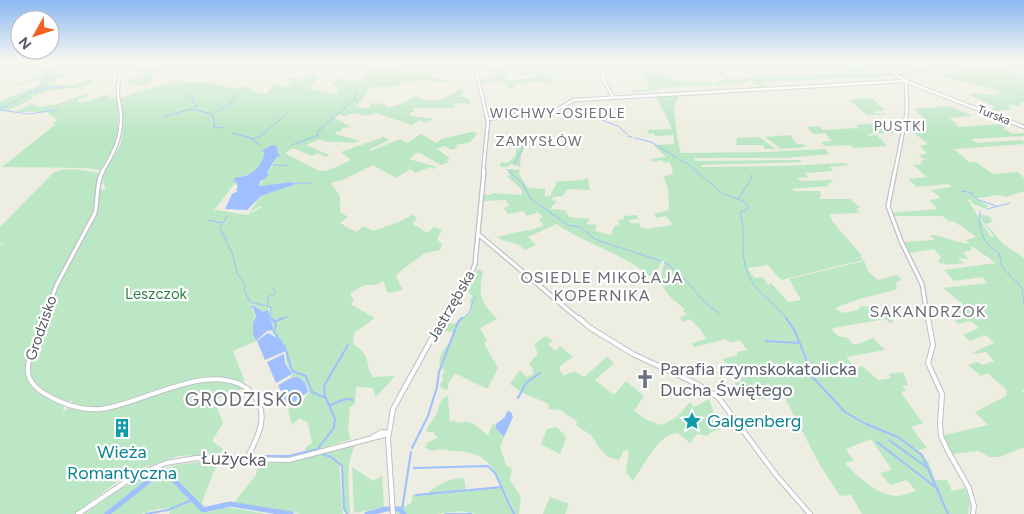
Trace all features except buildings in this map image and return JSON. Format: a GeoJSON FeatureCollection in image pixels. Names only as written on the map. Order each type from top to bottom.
{"type":"FeatureCollection","features":[{"type":"Feature","properties":{"kind":"street","name":"Grodzisko"},"geometry":{"type":"LineString","coordinates":[[118,85],[121,121],[118,145],[99,177],[98,200],[94,213],[54,290],[42,330],[28,366],[28,377],[36,388],[63,403],[77,408],[93,409],[118,405],[192,381],[225,380],[240,384],[255,395],[263,416],[261,426],[246,460]]}},
{"type":"Feature","properties":{"kind":"street","name":"Jastrzębska"},"geometry":{"type":"LineString","coordinates":[[393,514],[388,436],[393,408],[436,330],[471,277],[475,264],[488,119],[480,85]]}},
{"type":"Feature","properties":{"kind":"street"},"geometry":{"type":"LineString","coordinates":[[606,85],[614,98]]}},
{"type":"Feature","properties":{"kind":"street"},"geometry":{"type":"LineString","coordinates":[[488,119],[559,109],[573,100],[838,85]]}},
{"type":"Feature","properties":{"kind":"street"},"geometry":{"type":"LineString","coordinates":[[906,85],[907,111],[888,208],[901,241],[922,284],[934,345],[928,363],[940,385],[942,398],[939,429],[944,444],[968,488],[974,506],[973,514]]}},
{"type":"Feature","properties":{"kind":"street","name":"Turska"},"geometry":{"type":"LineString","coordinates":[[916,85],[1024,127]]}},
{"type":"Feature","properties":{"kind":"street"},"geometry":{"type":"LineString","coordinates":[[478,234],[502,252],[582,321],[633,354],[697,384],[718,398],[776,475],[810,514]]}},
{"type":"Feature","properties":{"kind":"street"},"geometry":{"type":"LineString","coordinates":[[388,436],[382,434],[389,426]]}},
{"type":"Feature","properties":{"kind":"street","name":"Łużycka"},"geometry":{"type":"LineString","coordinates":[[78,514],[120,484],[158,466],[196,458],[277,461],[299,458],[382,434]]}},
{"type":"Feature","properties":{"kind":"green space"},"geometry":{"type":"Polygon","coordinates":[[[40,85],[85,85],[74,89],[48,91],[32,97],[32,99],[5,112],[0,110],[0,101],[40,85]]]}},
{"type":"Feature","properties":{"kind":"green space","name":"Leszczok"},"geometry":{"type":"Polygon","coordinates":[[[161,85],[217,85],[238,89],[244,86],[253,88],[250,91],[267,94],[272,85],[287,87],[290,85],[313,85],[310,89],[331,94],[339,92],[336,90],[339,87],[332,85],[402,85],[370,89],[365,92],[366,95],[355,107],[369,108],[372,103],[383,104],[389,108],[404,103],[416,95],[425,100],[437,100],[450,96],[458,89],[463,89],[462,97],[468,98],[470,104],[454,103],[453,106],[458,108],[413,108],[414,112],[409,113],[411,116],[433,119],[426,123],[419,120],[412,125],[376,113],[365,116],[354,113],[345,116],[337,114],[333,117],[351,127],[342,128],[340,132],[336,131],[335,134],[360,141],[352,143],[330,142],[320,139],[306,145],[329,155],[326,157],[318,153],[312,156],[293,148],[285,153],[321,171],[351,160],[341,152],[384,137],[389,140],[369,150],[371,151],[400,139],[407,143],[421,134],[436,143],[441,139],[472,132],[477,133],[472,140],[456,145],[457,148],[452,150],[444,146],[437,149],[450,158],[446,160],[449,162],[441,165],[418,152],[409,159],[437,167],[433,169],[430,167],[415,173],[410,169],[396,178],[373,165],[345,179],[331,183],[340,196],[340,212],[348,217],[340,223],[356,232],[364,226],[373,231],[399,222],[418,212],[413,215],[417,218],[413,224],[427,233],[434,227],[442,230],[437,239],[442,244],[440,250],[425,253],[398,273],[396,277],[403,290],[388,293],[383,281],[375,285],[365,285],[350,293],[354,301],[350,304],[375,318],[354,333],[353,344],[364,353],[373,377],[395,376],[377,396],[375,396],[373,388],[356,387],[355,404],[347,409],[350,409],[348,431],[351,439],[306,453],[305,448],[312,443],[308,423],[300,418],[292,425],[288,409],[304,399],[309,393],[305,383],[291,378],[292,374],[286,362],[286,353],[282,343],[272,332],[269,309],[263,312],[253,304],[248,307],[252,307],[255,317],[253,333],[256,341],[233,351],[245,382],[211,378],[191,380],[117,405],[102,407],[72,404],[72,401],[67,402],[54,397],[36,386],[31,376],[32,359],[48,314],[52,310],[50,308],[59,281],[95,213],[99,190],[107,189],[104,183],[100,184],[101,179],[122,138],[123,124],[120,98],[161,85]],[[270,146],[261,151],[264,152],[258,167],[245,176],[235,178],[233,181],[238,186],[234,184],[213,212],[216,210],[247,215],[262,207],[260,206],[249,213],[261,196],[296,184],[294,182],[259,186],[276,158],[280,155],[278,154],[277,147],[270,146]]]}},
{"type":"Feature","properties":{"kind":"green space"},"geometry":{"type":"Polygon","coordinates":[[[506,85],[514,85],[515,88],[509,89],[506,85]]]}},
{"type":"Feature","properties":{"kind":"green space"},"geometry":{"type":"Polygon","coordinates":[[[649,85],[713,85],[659,88],[660,90],[633,92],[631,90],[651,89],[649,85]]]}},
{"type":"Feature","properties":{"kind":"green space"},"geometry":{"type":"Polygon","coordinates":[[[757,85],[764,85],[767,88],[762,89],[757,85]]]}},
{"type":"Feature","properties":{"kind":"green space"},"geometry":{"type":"Polygon","coordinates":[[[976,85],[1024,85],[1024,102],[1019,106],[1008,104],[1012,110],[992,111],[985,110],[981,109],[988,110],[995,107],[968,94],[1000,94],[997,90],[976,85]]]}},
{"type":"Feature","properties":{"kind":"green space"},"geometry":{"type":"Polygon","coordinates":[[[87,94],[90,95],[77,100],[81,103],[109,94],[109,98],[118,97],[117,136],[115,144],[101,171],[88,168],[2,167],[56,124],[53,123],[57,120],[46,112],[15,112],[32,103],[37,107],[54,105],[87,94]]]}},
{"type":"Feature","properties":{"kind":"green space"},"geometry":{"type":"Polygon","coordinates":[[[681,94],[674,105],[677,138],[681,153],[825,149],[830,154],[785,158],[694,158],[696,161],[800,160],[802,162],[702,165],[702,167],[843,163],[848,165],[829,167],[834,171],[805,173],[808,177],[797,178],[801,181],[833,181],[827,184],[828,186],[792,189],[794,191],[819,191],[822,196],[819,197],[820,199],[850,199],[861,208],[856,208],[860,213],[829,214],[838,228],[863,257],[859,255],[863,260],[781,280],[768,265],[748,268],[754,278],[763,277],[768,285],[771,283],[788,302],[801,300],[789,279],[864,261],[868,271],[878,280],[897,275],[902,280],[896,282],[897,289],[895,290],[859,299],[835,308],[842,313],[858,310],[861,306],[870,307],[871,313],[883,311],[894,322],[890,323],[885,319],[833,328],[832,330],[838,336],[848,338],[851,343],[856,345],[873,338],[885,350],[846,357],[856,368],[862,366],[878,380],[891,378],[889,374],[903,372],[908,385],[902,386],[906,391],[901,393],[923,423],[911,427],[927,448],[918,450],[929,463],[935,480],[947,480],[952,491],[965,488],[970,502],[968,514],[862,514],[851,495],[840,496],[820,465],[784,397],[757,399],[751,389],[738,390],[735,383],[741,382],[741,378],[746,376],[739,366],[728,368],[723,359],[738,355],[737,352],[747,350],[740,340],[730,343],[726,339],[694,347],[692,343],[706,339],[701,330],[690,319],[682,322],[680,317],[687,314],[683,311],[685,309],[672,299],[664,289],[661,277],[665,261],[663,260],[657,270],[657,283],[634,265],[556,224],[528,237],[536,245],[525,250],[517,244],[497,237],[529,231],[544,225],[539,220],[542,217],[538,212],[527,216],[523,211],[508,214],[504,208],[509,206],[506,200],[484,201],[484,195],[491,195],[492,193],[522,195],[521,189],[507,176],[511,175],[506,169],[520,170],[519,174],[528,188],[545,189],[545,196],[550,196],[557,182],[588,179],[590,190],[567,189],[563,196],[554,197],[551,200],[557,201],[550,209],[565,210],[569,217],[590,219],[586,224],[597,225],[595,231],[611,235],[614,226],[620,224],[618,220],[624,219],[624,216],[637,215],[638,219],[629,220],[630,223],[639,223],[640,227],[646,229],[673,225],[666,216],[657,218],[654,214],[669,210],[668,188],[663,176],[671,175],[673,170],[669,162],[664,163],[662,160],[653,162],[651,159],[666,157],[654,145],[674,144],[674,135],[655,136],[654,133],[649,134],[647,130],[672,129],[656,96],[681,94]],[[871,439],[846,449],[854,461],[845,463],[875,489],[897,496],[916,491],[907,480],[890,485],[880,473],[892,470],[871,439]]]}},
{"type":"Feature","properties":{"kind":"green space"},"geometry":{"type":"Polygon","coordinates":[[[871,98],[885,110],[874,113],[887,114],[867,115],[849,100],[871,98]]]}},
{"type":"Feature","properties":{"kind":"green space"},"geometry":{"type":"Polygon","coordinates":[[[950,106],[972,116],[950,118],[958,127],[1002,124],[1006,127],[1003,128],[1013,134],[1024,133],[1024,136],[971,139],[976,143],[1023,140],[1024,144],[954,149],[969,162],[976,162],[993,174],[1018,172],[1024,178],[1024,191],[1006,197],[998,195],[973,199],[981,201],[988,206],[986,209],[973,204],[970,199],[968,200],[991,237],[994,237],[981,219],[980,214],[990,217],[992,222],[986,224],[1004,245],[1024,258],[1024,390],[1022,391],[1024,393],[1024,447],[999,457],[989,457],[978,451],[952,454],[944,441],[940,428],[942,426],[944,435],[988,425],[975,412],[1006,396],[1007,390],[987,373],[981,376],[968,365],[977,362],[983,365],[994,361],[986,352],[972,353],[994,343],[986,335],[970,341],[963,335],[979,328],[971,321],[958,324],[951,315],[958,312],[953,307],[966,307],[943,288],[987,283],[983,277],[954,281],[944,270],[996,263],[973,247],[971,247],[972,250],[963,252],[968,259],[958,258],[964,263],[954,264],[938,262],[941,257],[934,249],[908,253],[904,242],[934,240],[930,235],[964,243],[969,243],[966,240],[975,236],[955,222],[948,221],[943,216],[892,216],[891,213],[937,209],[929,200],[941,198],[931,190],[952,187],[948,184],[917,187],[908,179],[927,177],[913,165],[923,164],[920,161],[925,160],[918,155],[927,154],[920,146],[928,144],[913,132],[926,131],[915,122],[926,121],[915,109],[950,106]]]}},
{"type":"Feature","properties":{"kind":"green space"},"geometry":{"type":"Polygon","coordinates":[[[880,123],[883,126],[881,126],[889,131],[902,130],[901,132],[867,134],[870,136],[877,135],[887,146],[853,148],[851,145],[824,146],[821,142],[832,141],[825,133],[813,134],[807,127],[819,126],[822,130],[859,128],[855,125],[880,123]]]}},
{"type":"Feature","properties":{"kind":"green space"},"geometry":{"type":"Polygon","coordinates":[[[790,135],[797,144],[803,144],[806,147],[781,149],[765,137],[790,135]]]}},
{"type":"Feature","properties":{"kind":"green space"},"geometry":{"type":"Polygon","coordinates":[[[759,137],[776,149],[765,149],[763,145],[736,145],[737,138],[759,137]]]}},
{"type":"Feature","properties":{"kind":"green space"},"geometry":{"type":"Polygon","coordinates":[[[522,142],[530,142],[528,148],[524,148],[521,155],[520,167],[511,164],[507,167],[500,167],[501,162],[507,163],[515,157],[517,144],[525,143],[522,142]]]}},
{"type":"Feature","properties":{"kind":"green space"},"geometry":{"type":"Polygon","coordinates":[[[74,169],[100,173],[96,187],[95,207],[56,282],[26,363],[26,372],[32,385],[64,406],[63,412],[69,407],[89,411],[111,409],[186,384],[206,381],[225,382],[244,388],[214,400],[223,423],[212,441],[223,449],[221,454],[178,456],[143,468],[117,482],[74,514],[0,514],[0,246],[6,241],[0,244],[0,227],[53,173],[74,169]]]}},
{"type":"Feature","properties":{"kind":"green space"},"geometry":{"type":"Polygon","coordinates":[[[478,269],[483,272],[482,297],[487,307],[497,319],[480,328],[487,340],[484,343],[498,368],[487,389],[455,373],[448,384],[448,390],[441,388],[440,384],[443,381],[442,376],[445,371],[440,367],[439,362],[453,332],[441,331],[447,324],[456,323],[471,311],[470,301],[472,296],[467,290],[478,269]]]}},
{"type":"Feature","properties":{"kind":"green space"},"geometry":{"type":"Polygon","coordinates":[[[546,336],[553,341],[548,344],[555,351],[560,346],[573,357],[560,366],[560,371],[564,376],[574,372],[584,377],[607,357],[614,363],[595,380],[614,395],[626,381],[644,396],[634,411],[647,420],[662,425],[677,417],[690,402],[694,407],[709,399],[720,430],[711,432],[707,436],[697,434],[690,443],[678,433],[670,435],[657,445],[633,481],[626,472],[629,451],[624,450],[619,460],[608,457],[599,448],[592,436],[576,425],[577,421],[560,410],[549,409],[548,404],[521,392],[510,384],[520,370],[527,377],[533,374],[533,369],[529,363],[538,354],[534,344],[546,336]]]}},
{"type":"Feature","properties":{"kind":"green space"},"geometry":{"type":"Polygon","coordinates":[[[448,396],[450,422],[454,420],[458,423],[471,423],[488,435],[493,424],[497,425],[496,429],[504,437],[500,447],[506,465],[512,468],[510,480],[521,497],[519,514],[514,514],[513,508],[495,472],[486,461],[465,452],[441,449],[432,451],[425,448],[428,442],[438,438],[433,432],[427,432],[426,430],[436,414],[441,401],[448,396]]]}},
{"type":"Feature","properties":{"kind":"green space"},"geometry":{"type":"Polygon","coordinates":[[[556,427],[564,434],[566,439],[560,454],[541,444],[547,429],[556,427]]]}},
{"type":"Feature","properties":{"kind":"green space"},"geometry":{"type":"Polygon","coordinates":[[[356,445],[352,451],[349,468],[350,514],[344,512],[342,466],[339,463],[343,514],[301,514],[233,504],[256,475],[258,465],[288,462],[320,454],[330,457],[324,453],[356,445]]]}},
{"type":"Feature","properties":{"kind":"green space"},"geometry":{"type":"Polygon","coordinates":[[[200,462],[216,462],[217,464],[202,502],[208,512],[220,509],[220,507],[226,507],[267,514],[169,514],[170,508],[141,514],[84,514],[138,479],[166,468],[200,462]]]}},
{"type":"Feature","properties":{"kind":"green space"},"geometry":{"type":"Polygon","coordinates":[[[352,467],[373,481],[382,476],[384,507],[354,513],[352,467]]]}},
{"type":"Feature","properties":{"kind":"green space"},"geometry":{"type":"Polygon","coordinates":[[[464,478],[466,491],[502,487],[514,514],[476,514],[459,511],[438,514],[397,514],[396,511],[400,506],[405,507],[412,502],[412,495],[431,494],[429,492],[449,480],[464,478]]]}},
{"type":"Feature","properties":{"kind":"green space"},"geometry":{"type":"Polygon","coordinates":[[[550,497],[569,504],[565,514],[543,514],[550,497]]]}},
{"type":"Feature","properties":{"kind":"water"},"geometry":{"type":"Polygon","coordinates":[[[272,145],[277,146],[278,154],[281,155],[276,158],[267,173],[269,175],[260,182],[259,186],[292,182],[296,184],[261,196],[247,210],[225,209],[232,194],[238,191],[236,190],[237,183],[233,181],[235,177],[250,174],[261,162],[264,152],[261,151],[272,145]]]}},
{"type":"Feature","properties":{"kind":"water"},"geometry":{"type":"Polygon","coordinates":[[[253,305],[263,312],[268,310],[273,328],[273,330],[267,331],[256,341],[253,334],[253,323],[256,317],[253,307],[248,308],[253,305]]]}},
{"type":"Feature","properties":{"kind":"water"},"geometry":{"type":"Polygon","coordinates":[[[268,333],[279,339],[286,351],[265,360],[257,341],[268,333]]]}},
{"type":"Feature","properties":{"kind":"water"},"geometry":{"type":"Polygon","coordinates":[[[284,354],[285,363],[292,374],[276,383],[267,362],[284,354]]]}},
{"type":"Feature","properties":{"kind":"water"},"geometry":{"type":"Polygon","coordinates":[[[298,377],[305,383],[308,392],[288,407],[278,385],[291,378],[298,377]]]}},
{"type":"Feature","properties":{"kind":"water"},"geometry":{"type":"Polygon","coordinates":[[[507,411],[511,412],[513,417],[504,437],[496,429],[496,424],[505,417],[507,411]]]}},
{"type":"Feature","properties":{"kind":"waterway"},"geometry":{"type":"LineString","coordinates":[[0,109],[38,89],[41,85]]}},
{"type":"Feature","properties":{"kind":"waterway"},"geometry":{"type":"LineString","coordinates":[[35,92],[46,88],[66,87]]}},
{"type":"Feature","properties":{"kind":"waterway"},"geometry":{"type":"LineString","coordinates":[[292,145],[319,135],[317,132],[355,99],[356,92]]}},
{"type":"Feature","properties":{"kind":"waterway"},"geometry":{"type":"LineString","coordinates":[[217,111],[230,104],[237,94]]}},
{"type":"Feature","properties":{"kind":"waterway"},"geometry":{"type":"LineString","coordinates":[[191,96],[193,97],[192,101],[196,104],[195,108]]}},
{"type":"Feature","properties":{"kind":"waterway"},"geometry":{"type":"LineString","coordinates":[[163,117],[191,109],[212,114],[215,125],[213,127],[223,128]]}},
{"type":"Feature","properties":{"kind":"waterway"},"geometry":{"type":"LineString","coordinates":[[0,110],[29,114],[58,110]]}},
{"type":"Feature","properties":{"kind":"waterway"},"geometry":{"type":"LineString","coordinates":[[275,124],[286,114]]}},
{"type":"Feature","properties":{"kind":"waterway"},"geometry":{"type":"LineString","coordinates":[[599,119],[618,126],[627,134]]}},
{"type":"Feature","properties":{"kind":"waterway"},"geometry":{"type":"LineString","coordinates":[[252,139],[259,137],[274,125]]}},
{"type":"Feature","properties":{"kind":"waterway"},"geometry":{"type":"LineString","coordinates":[[232,133],[252,139]]}},
{"type":"Feature","properties":{"kind":"waterway"},"geometry":{"type":"LineString","coordinates":[[628,136],[632,137]]}},
{"type":"Feature","properties":{"kind":"waterway"},"geometry":{"type":"LineString","coordinates":[[635,138],[651,142],[677,158]]}},
{"type":"Feature","properties":{"kind":"waterway"},"geometry":{"type":"LineString","coordinates":[[252,139],[260,145]]}},
{"type":"Feature","properties":{"kind":"waterway"},"geometry":{"type":"LineString","coordinates":[[514,165],[524,145]]}},
{"type":"Feature","properties":{"kind":"waterway"},"geometry":{"type":"LineString","coordinates":[[679,160],[688,164],[721,192]]}},
{"type":"Feature","properties":{"kind":"waterway"},"geometry":{"type":"LineString","coordinates":[[278,165],[287,166]]}},
{"type":"Feature","properties":{"kind":"waterway"},"geometry":{"type":"LineString","coordinates":[[512,169],[509,172],[522,183],[531,199],[568,225],[580,227],[593,238],[600,241],[661,261]]}},
{"type":"Feature","properties":{"kind":"waterway"},"geometry":{"type":"LineString","coordinates":[[743,191],[751,179],[751,175]]}},
{"type":"Feature","properties":{"kind":"waterway"},"geometry":{"type":"LineString","coordinates":[[295,183],[311,183]]}},
{"type":"Feature","properties":{"kind":"waterway"},"geometry":{"type":"LineString","coordinates":[[962,191],[972,193],[976,199],[996,206]]}},
{"type":"Feature","properties":{"kind":"waterway"},"geometry":{"type":"LineString","coordinates":[[739,198],[743,192]]}},
{"type":"Feature","properties":{"kind":"waterway"},"geometry":{"type":"LineString","coordinates":[[722,193],[743,201],[748,205],[748,209],[740,212],[743,228]]}},
{"type":"Feature","properties":{"kind":"waterway"},"geometry":{"type":"LineString","coordinates":[[987,209],[1010,203]]}},
{"type":"Feature","properties":{"kind":"waterway"},"geometry":{"type":"LineString","coordinates":[[980,211],[980,224],[985,241],[999,253],[1002,267],[1022,288],[1024,305]]}},
{"type":"Feature","properties":{"kind":"waterway"},"geometry":{"type":"LineString","coordinates":[[220,228],[227,216]]}},
{"type":"Feature","properties":{"kind":"waterway"},"geometry":{"type":"LineString","coordinates":[[208,220],[222,223]]}},
{"type":"Feature","properties":{"kind":"waterway"},"geometry":{"type":"LineString","coordinates":[[743,229],[744,262],[749,277],[760,292],[778,308],[787,320]]}},
{"type":"Feature","properties":{"kind":"waterway"},"geometry":{"type":"LineString","coordinates":[[220,230],[232,253],[238,275],[245,284],[244,289],[250,302],[271,307],[270,316],[272,320]]}},
{"type":"Feature","properties":{"kind":"waterway"},"geometry":{"type":"LineString","coordinates":[[223,232],[227,240]]}},
{"type":"Feature","properties":{"kind":"waterway"},"geometry":{"type":"LineString","coordinates":[[664,262],[672,267],[711,308],[719,313]]}},
{"type":"Feature","properties":{"kind":"waterway"},"geometry":{"type":"LineString","coordinates":[[272,287],[276,293]]}},
{"type":"Feature","properties":{"kind":"waterway"},"geometry":{"type":"LineString","coordinates":[[268,305],[268,297],[275,294]]}},
{"type":"Feature","properties":{"kind":"waterway"},"geometry":{"type":"LineString","coordinates":[[461,320],[469,313],[475,297]]}},
{"type":"Feature","properties":{"kind":"waterway"},"geometry":{"type":"LineString","coordinates":[[280,320],[289,316]]}},
{"type":"Feature","properties":{"kind":"waterway"},"geometry":{"type":"LineString","coordinates":[[272,318],[274,322]]}},
{"type":"Feature","properties":{"kind":"waterway"},"geometry":{"type":"LineString","coordinates":[[274,322],[283,318]]}},
{"type":"Feature","properties":{"kind":"waterway"},"geometry":{"type":"LineString","coordinates":[[412,448],[428,416],[437,387],[439,372],[458,322],[462,318]]}},
{"type":"Feature","properties":{"kind":"waterway"},"geometry":{"type":"LineString","coordinates":[[786,318],[795,331],[800,343]]}},
{"type":"Feature","properties":{"kind":"waterway"},"geometry":{"type":"LineString","coordinates":[[274,322],[276,325],[274,332],[285,347],[292,371],[306,376],[312,392],[326,398],[335,419],[334,428],[319,447],[320,450]]}},
{"type":"Feature","properties":{"kind":"waterway"},"geometry":{"type":"LineString","coordinates":[[766,341],[800,343]]}},
{"type":"Feature","properties":{"kind":"waterway"},"geometry":{"type":"LineString","coordinates":[[800,343],[806,359],[807,371],[845,412],[866,424],[898,437],[922,455],[928,468]]}},
{"type":"Feature","properties":{"kind":"waterway"},"geometry":{"type":"LineString","coordinates":[[325,397],[324,386],[348,345]]}},
{"type":"Feature","properties":{"kind":"waterway"},"geometry":{"type":"LineString","coordinates":[[518,398],[526,383],[540,373]]}},
{"type":"Feature","properties":{"kind":"waterway"},"geometry":{"type":"LineString","coordinates":[[330,405],[346,399],[353,400]]}},
{"type":"Feature","properties":{"kind":"waterway"},"geometry":{"type":"LineString","coordinates":[[889,440],[928,468]]}},
{"type":"Feature","properties":{"kind":"waterway"},"geometry":{"type":"LineString","coordinates":[[877,442],[936,488]]}},
{"type":"Feature","properties":{"kind":"waterway"},"geometry":{"type":"LineString","coordinates":[[252,456],[289,456],[317,449]]}},
{"type":"Feature","properties":{"kind":"waterway"},"geometry":{"type":"LineString","coordinates":[[402,510],[411,452]]}},
{"type":"Feature","properties":{"kind":"waterway"},"geometry":{"type":"LineString","coordinates":[[322,454],[331,457],[342,466],[344,508],[347,514]]}},
{"type":"Feature","properties":{"kind":"waterway"},"geometry":{"type":"LineString","coordinates":[[414,468],[488,466],[495,473],[502,487]]}},
{"type":"Feature","properties":{"kind":"waterway"},"geometry":{"type":"LineString","coordinates":[[928,468],[936,488]]}},
{"type":"Feature","properties":{"kind":"waterway"},"geometry":{"type":"LineString","coordinates":[[107,514],[155,476],[166,472],[203,510],[230,504],[291,514]]}},
{"type":"Feature","properties":{"kind":"waterway"},"geometry":{"type":"LineString","coordinates":[[416,495],[502,487]]}},
{"type":"Feature","properties":{"kind":"waterway"},"geometry":{"type":"LineString","coordinates":[[502,487],[514,514]]}},
{"type":"Feature","properties":{"kind":"waterway"},"geometry":{"type":"LineString","coordinates":[[936,488],[948,514]]}},
{"type":"Feature","properties":{"kind":"waterway"},"geometry":{"type":"LineString","coordinates":[[146,514],[168,510],[192,500]]}},
{"type":"Feature","properties":{"kind":"waterway"},"geometry":{"type":"LineString","coordinates":[[367,514],[386,509],[399,509],[404,514]]}},
{"type":"Feature","properties":{"kind":"waterway"},"geometry":{"type":"LineString","coordinates":[[445,514],[471,514]]}},
{"type":"Feature","properties":{"kind":"place","name":"Parafia rzymskokatolicka Ducha Świętego"},"geometry":{"type":"Point","coordinates":[645,379]}},
{"type":"Feature","properties":{"kind":"place","name":"Galgenberg"},"geometry":{"type":"Point","coordinates":[692,421]}},
{"type":"Feature","properties":{"kind":"place","name":"Wieża Romantyczna"},"geometry":{"type":"Point","coordinates":[122,428]}},
{"type":"Feature","properties":{"kind":"district","name":"WICHWY-OSIEDLE"},"geometry":{"type":"Point","coordinates":[558,113]}},
{"type":"Feature","properties":{"kind":"district","name":"PUSTKI"},"geometry":{"type":"Point","coordinates":[900,126]}},
{"type":"Feature","properties":{"kind":"district","name":"ZAMYSŁÓW"},"geometry":{"type":"Point","coordinates":[539,141]}},
{"type":"Feature","properties":{"kind":"district","name":"OSIEDLE MIKOŁAJA KOPERNIKA"},"geometry":{"type":"Point","coordinates":[602,286]}},
{"type":"Feature","properties":{"kind":"district","name":"SAKANDRZOK"},"geometry":{"type":"Point","coordinates":[928,311]}},
{"type":"Feature","properties":{"kind":"district","name":"GRODZISKO"},"geometry":{"type":"Point","coordinates":[244,399]}}]}
